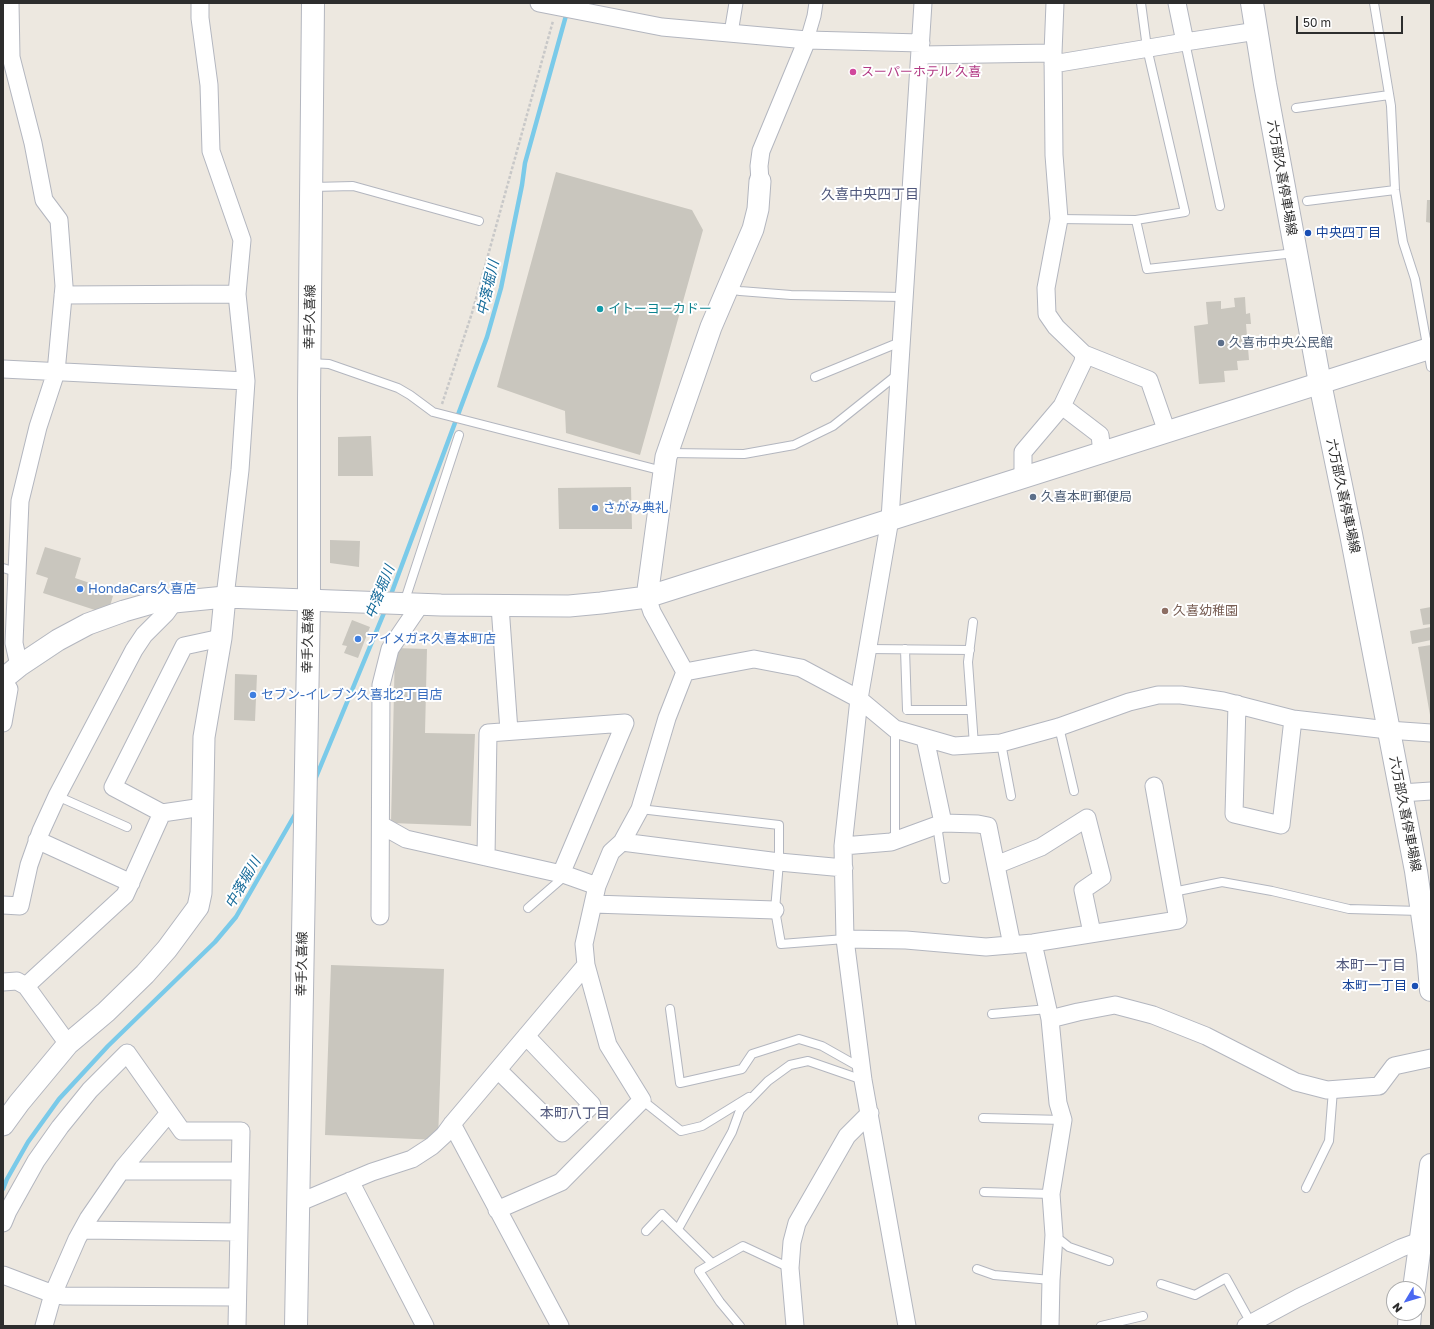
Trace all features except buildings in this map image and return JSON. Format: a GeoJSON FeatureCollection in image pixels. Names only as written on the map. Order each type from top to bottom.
{"type":"FeatureCollection","features":[{"type":"Feature","properties":{"kind":"main road","name":"幸手久喜線"},"geometry":{"type":"LineString","coordinates":[[296,1326],[309,600],[309,363],[313,3]]}},
{"type":"Feature","properties":{"kind":"main road","name":"六万部久喜停車場線"},"geometry":{"type":"LineString","coordinates":[[1252,3],[1295,253],[1416,871],[1423,911],[1431,990]]}},
{"type":"Feature","properties":{"kind":"main road"},"geometry":{"type":"LineString","coordinates":[[1417,1281],[1424,1265],[1420,1240],[1428,1216],[1431,1165]]}},
{"type":"Feature","properties":{"kind":"street"},"geometry":{"type":"LineString","coordinates":[[10,3],[11,70],[33,143],[44,200],[59,220],[64,286],[56,372],[38,427],[10,539],[11,635],[19,666]]}},
{"type":"Feature","properties":{"kind":"street"},"geometry":{"type":"LineString","coordinates":[[3,1125],[19,1103],[68,1044],[106,1012],[145,974],[167,949],[198,907],[201,894],[204,737],[221,638],[240,470],[246,381],[236,294],[242,240],[211,151],[209,85],[200,18],[200,3]]}},
{"type":"Feature","properties":{"kind":"street"},"geometry":{"type":"LineString","coordinates":[[539,3],[557,11],[586,9],[662,27],[920,49],[1053,58],[1147,48],[1257,31]]}},
{"type":"Feature","properties":{"kind":"street"},"geometry":{"type":"LineString","coordinates":[[732,33],[736,3]]}},
{"type":"Feature","properties":{"kind":"street"},"geometry":{"type":"LineString","coordinates":[[497,1210],[561,1182],[642,1100],[608,1045],[586,965],[584,944],[597,886],[611,852],[622,842],[640,809],[667,718],[684,672],[652,612],[647,597],[666,462],[711,327],[753,229],[758,209],[760,181],[759,166],[761,151],[807,40],[816,3]]}},
{"type":"Feature","properties":{"kind":"street"},"geometry":{"type":"LineString","coordinates":[[907,1326],[863,1074],[845,940],[844,846],[859,699],[890,519],[923,3]]}},
{"type":"Feature","properties":{"kind":"street"},"geometry":{"type":"LineString","coordinates":[[1055,3],[1053,58],[1054,155],[1059,219],[1046,288],[1046,314],[1056,327],[1084,354],[1149,380],[1167,432]]}},
{"type":"Feature","properties":{"kind":"street"},"geometry":{"type":"LineString","coordinates":[[1177,3],[1185,42]]}},
{"type":"Feature","properties":{"kind":"street"},"geometry":{"type":"LineString","coordinates":[[63,295],[236,294]]}},
{"type":"Feature","properties":{"kind":"street"},"geometry":{"type":"LineString","coordinates":[[1023,478],[1023,452],[1062,406],[1083,362],[1084,354]]}},
{"type":"Feature","properties":{"kind":"street"},"geometry":{"type":"LineString","coordinates":[[3,723],[8,689],[3,680],[19,666],[58,640],[88,624],[124,611],[159,601],[174,602],[225,597],[412,604],[569,606],[647,597],[1320,383],[1430,354]]}},
{"type":"Feature","properties":{"kind":"street"},"geometry":{"type":"LineString","coordinates":[[3,369],[246,381]]}},
{"type":"Feature","properties":{"kind":"street"},"geometry":{"type":"LineString","coordinates":[[1062,406],[1100,435],[1102,453]]}},
{"type":"Feature","properties":{"kind":"street"},"geometry":{"type":"LineString","coordinates":[[3,905],[20,906],[29,865],[37,840],[57,796],[134,650],[144,635],[166,613],[174,602]]}},
{"type":"Feature","properties":{"kind":"street"},"geometry":{"type":"LineString","coordinates":[[380,916],[381,685],[390,649],[412,604]]}},
{"type":"Feature","properties":{"kind":"street"},"geometry":{"type":"LineString","coordinates":[[500,606],[509,731]]}},
{"type":"Feature","properties":{"kind":"street"},"geometry":{"type":"LineString","coordinates":[[203,808],[162,813],[113,787],[184,646],[221,638]]}},
{"type":"Feature","properties":{"kind":"street"},"geometry":{"type":"LineString","coordinates":[[684,672],[754,659],[801,668],[859,699],[895,729],[954,746],[1001,743],[1059,727],[1129,702],[1158,695],[1181,695],[1223,701],[1293,719],[1388,730],[1431,733]]}},
{"type":"Feature","properties":{"kind":"street"},"geometry":{"type":"LineString","coordinates":[[1237,704],[1234,814],[1281,825],[1293,719]]}},
{"type":"Feature","properties":{"kind":"street"},"geometry":{"type":"LineString","coordinates":[[486,857],[488,733],[625,723],[563,875]]}},
{"type":"Feature","properties":{"kind":"street"},"geometry":{"type":"LineString","coordinates":[[925,738],[940,824]]}},
{"type":"Feature","properties":{"kind":"street"},"geometry":{"type":"LineString","coordinates":[[845,940],[906,940],[986,947],[1034,943],[1178,920],[1154,786]]}},
{"type":"Feature","properties":{"kind":"street"},"geometry":{"type":"LineString","coordinates":[[1401,793],[1431,792]]}},
{"type":"Feature","properties":{"kind":"street"},"geometry":{"type":"LineString","coordinates":[[26,986],[125,895],[162,813]]}},
{"type":"Feature","properties":{"kind":"street"},"geometry":{"type":"LineString","coordinates":[[996,865],[1041,847],[1087,818],[1102,877],[1083,890],[1092,933]]}},
{"type":"Feature","properties":{"kind":"street"},"geometry":{"type":"LineString","coordinates":[[844,846],[891,842],[940,824],[978,824],[988,826],[1012,945]]}},
{"type":"Feature","properties":{"kind":"street"},"geometry":{"type":"LineString","coordinates":[[381,825],[406,839],[563,875],[597,886]]}},
{"type":"Feature","properties":{"kind":"street"},"geometry":{"type":"LineString","coordinates":[[37,840],[130,883]]}},
{"type":"Feature","properties":{"kind":"street"},"geometry":{"type":"LineString","coordinates":[[622,842],[779,862],[844,868]]}},
{"type":"Feature","properties":{"kind":"street"},"geometry":{"type":"LineString","coordinates":[[593,904],[775,910]]}},
{"type":"Feature","properties":{"kind":"street"},"geometry":{"type":"LineString","coordinates":[[1034,943],[1049,1014],[1058,1103],[1063,1120],[1051,1194],[1054,1236],[1050,1326]]}},
{"type":"Feature","properties":{"kind":"street"},"geometry":{"type":"LineString","coordinates":[[298,1203],[372,1172],[412,1159],[432,1146],[444,1135],[586,965]]}},
{"type":"Feature","properties":{"kind":"street"},"geometry":{"type":"LineString","coordinates":[[3,982],[17,981],[26,986],[68,1044]]}},
{"type":"Feature","properties":{"kind":"street"},"geometry":{"type":"LineString","coordinates":[[1049,1014],[1115,1006],[1123,1007],[1152,1015],[1206,1036],[1296,1082],[1327,1090],[1379,1086],[1394,1066],[1431,1058]]}},
{"type":"Feature","properties":{"kind":"street"},"geometry":{"type":"LineString","coordinates":[[498,1070],[562,1133],[592,1105],[526,1036]]}},
{"type":"Feature","properties":{"kind":"street"},"geometry":{"type":"LineString","coordinates":[[3,1223],[8,1211],[36,1161],[60,1127],[90,1090],[127,1053],[182,1131],[241,1131],[237,1326]]}},
{"type":"Feature","properties":{"kind":"street"},"geometry":{"type":"LineString","coordinates":[[44,1326],[52,1294],[88,1219],[121,1171],[169,1113]]}},
{"type":"Feature","properties":{"kind":"street"},"geometry":{"type":"LineString","coordinates":[[795,1326],[790,1268],[792,1242],[797,1223],[847,1136],[870,1113]]}},
{"type":"Feature","properties":{"kind":"street"},"geometry":{"type":"LineString","coordinates":[[452,1124],[560,1326]]}},
{"type":"Feature","properties":{"kind":"street"},"geometry":{"type":"LineString","coordinates":[[121,1171],[240,1171]]}},
{"type":"Feature","properties":{"kind":"street"},"geometry":{"type":"LineString","coordinates":[[350,1182],[423,1326]]}},
{"type":"Feature","properties":{"kind":"street"},"geometry":{"type":"LineString","coordinates":[[82,1230],[238,1232]]}},
{"type":"Feature","properties":{"kind":"street"},"geometry":{"type":"LineString","coordinates":[[1249,1325],[1298,1298],[1420,1240]]}},
{"type":"Feature","properties":{"kind":"street"},"geometry":{"type":"LineString","coordinates":[[3,1275],[52,1294],[63,1296],[237,1297]]}},
{"type":"Feature","properties":{"kind":"lane"},"geometry":{"type":"LineString","coordinates":[[1059,219],[1136,220],[1185,212],[1147,48],[1141,3]]}},
{"type":"Feature","properties":{"kind":"lane"},"geometry":{"type":"LineString","coordinates":[[1374,3],[1390,95],[1396,190],[1403,242],[1415,279],[1430,354]]}},
{"type":"Feature","properties":{"kind":"lane"},"geometry":{"type":"LineString","coordinates":[[1185,42],[1220,206]]}},
{"type":"Feature","properties":{"kind":"lane"},"geometry":{"type":"LineString","coordinates":[[1296,108],[1390,95]]}},
{"type":"Feature","properties":{"kind":"lane"},"geometry":{"type":"LineString","coordinates":[[312,188],[353,186],[479,221]]}},
{"type":"Feature","properties":{"kind":"lane"},"geometry":{"type":"LineString","coordinates":[[1307,201],[1396,190]]}},
{"type":"Feature","properties":{"kind":"lane"},"geometry":{"type":"LineString","coordinates":[[1136,220],[1147,269],[1295,253]]}},
{"type":"Feature","properties":{"kind":"lane"},"geometry":{"type":"LineString","coordinates":[[728,288],[740,291],[791,295],[903,297]]}},
{"type":"Feature","properties":{"kind":"lane"},"geometry":{"type":"LineString","coordinates":[[816,377],[901,343]]}},
{"type":"Feature","properties":{"kind":"lane"},"geometry":{"type":"LineString","coordinates":[[309,363],[329,364],[398,388],[410,394],[433,412],[666,462],[744,454],[794,445],[833,426],[899,374]]}},
{"type":"Feature","properties":{"kind":"lane"},"geometry":{"type":"LineString","coordinates":[[412,604],[459,435]]}},
{"type":"Feature","properties":{"kind":"lane"},"geometry":{"type":"LineString","coordinates":[[973,622],[968,662],[974,745]]}},
{"type":"Feature","properties":{"kind":"lane"},"geometry":{"type":"LineString","coordinates":[[868,649],[970,650]]}},
{"type":"Feature","properties":{"kind":"lane"},"geometry":{"type":"LineString","coordinates":[[905,649],[908,710],[971,710]]}},
{"type":"Feature","properties":{"kind":"lane"},"geometry":{"type":"LineString","coordinates":[[1059,727],[1074,791]]}},
{"type":"Feature","properties":{"kind":"lane"},"geometry":{"type":"LineString","coordinates":[[895,729],[896,840]]}},
{"type":"Feature","properties":{"kind":"lane"},"geometry":{"type":"LineString","coordinates":[[1001,743],[1011,796]]}},
{"type":"Feature","properties":{"kind":"lane"},"geometry":{"type":"LineString","coordinates":[[57,796],[127,827]]}},
{"type":"Feature","properties":{"kind":"lane"},"geometry":{"type":"LineString","coordinates":[[640,809],[779,825],[779,862],[775,910],[781,944],[845,940]]}},
{"type":"Feature","properties":{"kind":"lane"},"geometry":{"type":"LineString","coordinates":[[940,824],[944,878]]}},
{"type":"Feature","properties":{"kind":"lane"},"geometry":{"type":"LineString","coordinates":[[528,908],[563,875]]}},
{"type":"Feature","properties":{"kind":"lane"},"geometry":{"type":"LineString","coordinates":[[1173,892],[1222,882],[1272,891],[1349,909],[1423,911]]}},
{"type":"Feature","properties":{"kind":"lane"},"geometry":{"type":"LineString","coordinates":[[670,1009],[680,1083],[742,1069],[752,1054],[799,1039],[822,1046],[863,1074]]}},
{"type":"Feature","properties":{"kind":"lane"},"geometry":{"type":"LineString","coordinates":[[992,1014],[1049,1014]]}},
{"type":"Feature","properties":{"kind":"lane"},"geometry":{"type":"LineString","coordinates":[[678,1230],[732,1132],[740,1110],[768,1081],[790,1065],[808,1062],[863,1074]]}},
{"type":"Feature","properties":{"kind":"lane"},"geometry":{"type":"LineString","coordinates":[[642,1100],[681,1131],[702,1126],[759,1090]]}},
{"type":"Feature","properties":{"kind":"lane"},"geometry":{"type":"LineString","coordinates":[[1306,1188],[1329,1141],[1333,1090]]}},
{"type":"Feature","properties":{"kind":"lane"},"geometry":{"type":"LineString","coordinates":[[983,1118],[1063,1120]]}},
{"type":"Feature","properties":{"kind":"lane"},"geometry":{"type":"LineString","coordinates":[[984,1192],[1051,1194]]}},
{"type":"Feature","properties":{"kind":"lane"},"geometry":{"type":"LineString","coordinates":[[646,1231],[662,1214],[712,1263]]}},
{"type":"Feature","properties":{"kind":"lane"},"geometry":{"type":"LineString","coordinates":[[1054,1236],[1069,1247],[1109,1261]]}},
{"type":"Feature","properties":{"kind":"lane"},"geometry":{"type":"LineString","coordinates":[[740,1326],[720,1302],[698,1271],[743,1246],[790,1268]]}},
{"type":"Feature","properties":{"kind":"lane"},"geometry":{"type":"LineString","coordinates":[[977,1269],[994,1275],[1051,1280]]}},
{"type":"Feature","properties":{"kind":"lane"},"geometry":{"type":"LineString","coordinates":[[1161,1284],[1195,1295],[1226,1278],[1249,1325]]}},
{"type":"Feature","properties":{"kind":"lane"},"geometry":{"type":"LineString","coordinates":[[1101,1326],[1143,1316]]}},
{"type":"Feature","properties":{"kind":"path"},"geometry":{"type":"LineString","coordinates":[[442,404],[472,313],[557,11]]}},
{"type":"Feature","properties":{"kind":"waterway","name":"中落堀川"},"geometry":{"type":"LineString","coordinates":[[390,597],[487,337],[501,288],[522,185],[525,163],[567,12]]}},
{"type":"Feature","properties":{"kind":"waterway","name":"中落堀川"},"geometry":{"type":"LineString","coordinates":[[314,782],[386,608]]}},
{"type":"Feature","properties":{"kind":"waterway","name":"中落堀川"},"geometry":{"type":"LineString","coordinates":[[3,1189],[28,1142],[59,1099],[108,1046],[215,942],[236,917],[297,811]]}},
{"type":"Feature","properties":{"kind":"place","name":"スーパーホテル 久喜"},"geometry":{"type":"Point","coordinates":[853,72]}},
{"type":"Feature","properties":{"kind":"place","name":"中央四丁目"},"geometry":{"type":"Point","coordinates":[1308,233]}},
{"type":"Feature","properties":{"kind":"place","name":"イトーヨーカドー"},"geometry":{"type":"Point","coordinates":[600,309]}},
{"type":"Feature","properties":{"kind":"place","name":"久喜市中央公民館"},"geometry":{"type":"Point","coordinates":[1221,343]}},
{"type":"Feature","properties":{"kind":"place","name":"久喜本町郵便局"},"geometry":{"type":"Point","coordinates":[1033,497]}},
{"type":"Feature","properties":{"kind":"place","name":"さがみ典礼"},"geometry":{"type":"Point","coordinates":[595,508]}},
{"type":"Feature","properties":{"kind":"place","name":"HondaCars久喜店"},"geometry":{"type":"Point","coordinates":[80,589]}},
{"type":"Feature","properties":{"kind":"place","name":"久喜幼稚園"},"geometry":{"type":"Point","coordinates":[1165,611]}},
{"type":"Feature","properties":{"kind":"place","name":"アイメガネ久喜本町店"},"geometry":{"type":"Point","coordinates":[358,639]}},
{"type":"Feature","properties":{"kind":"place","name":"セブン-イレブン久喜北2丁目店"},"geometry":{"type":"Point","coordinates":[253,695]}},
{"type":"Feature","properties":{"kind":"place","name":"本町一丁目"},"geometry":{"type":"Point","coordinates":[1415,986]}},
{"type":"Feature","properties":{"kind":"district","name":"久喜中央四丁目"},"geometry":{"type":"Point","coordinates":[870,195]}},
{"type":"Feature","properties":{"kind":"district","name":"本町一丁目"},"geometry":{"type":"Point","coordinates":[1371,966]}},
{"type":"Feature","properties":{"kind":"district","name":"本町八丁目"},"geometry":{"type":"Point","coordinates":[575,1114]}}]}
